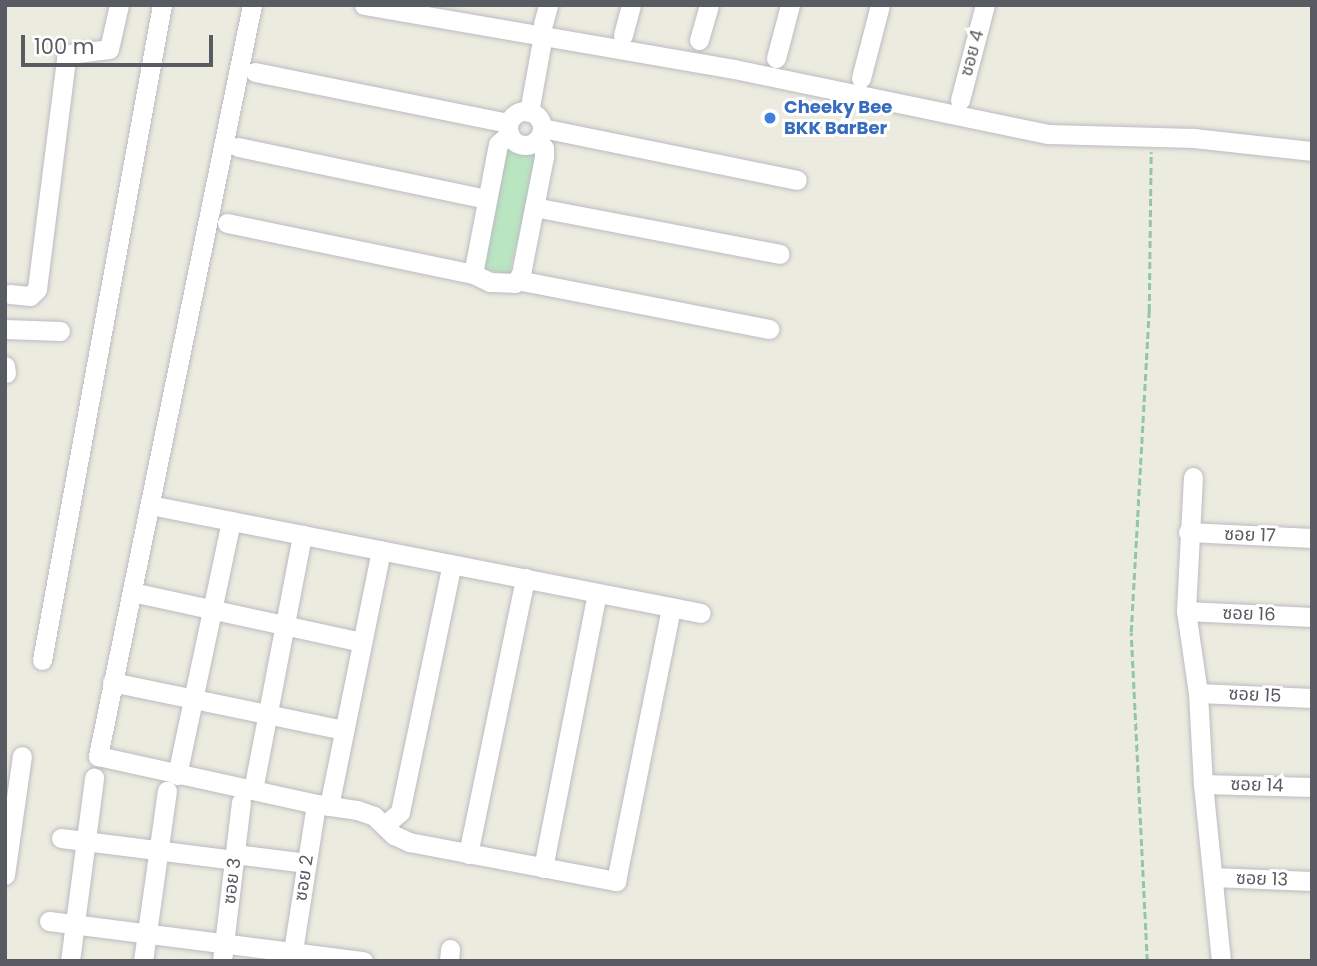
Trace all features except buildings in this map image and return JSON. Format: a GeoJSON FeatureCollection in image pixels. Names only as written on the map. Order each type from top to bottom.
{"type":"FeatureCollection","features":[{"type":"Feature","properties":{"kind":"street"},"geometry":{"type":"LineString","coordinates":[[10,294],[30,296],[37,289],[66,58],[69,54],[109,48],[119,5]]}},
{"type":"Feature","properties":{"kind":"street"},"geometry":{"type":"LineString","coordinates":[[42,660],[162,5]]}},
{"type":"Feature","properties":{"kind":"street"},"geometry":{"type":"LineString","coordinates":[[252,5],[97,756],[172,783],[357,810],[374,816],[394,835],[409,842],[616,881],[671,607]]}},
{"type":"Feature","properties":{"kind":"street"},"geometry":{"type":"LineString","coordinates":[[364,5],[545,21],[734,69],[1048,134],[1194,138],[1312,151]]}},
{"type":"Feature","properties":{"kind":"street"},"geometry":{"type":"LineString","coordinates":[[623,35],[631,5]]}},
{"type":"Feature","properties":{"kind":"street"},"geometry":{"type":"LineString","coordinates":[[699,40],[709,5]]}},
{"type":"Feature","properties":{"kind":"street"},"geometry":{"type":"LineString","coordinates":[[776,58],[790,5]]}},
{"type":"Feature","properties":{"kind":"street"},"geometry":{"type":"LineString","coordinates":[[861,78],[880,5]]}},
{"type":"Feature","properties":{"kind":"street","name":"ซอย 4"},"geometry":{"type":"LineString","coordinates":[[960,100],[985,5]]}},
{"type":"Feature","properties":{"kind":"street"},"geometry":{"type":"LineString","coordinates":[[529,112],[545,21]]}},
{"type":"Feature","properties":{"kind":"street"},"geometry":{"type":"LineString","coordinates":[[255,72],[509,128],[521,145],[539,135],[797,180]]}},
{"type":"Feature","properties":{"kind":"street"},"geometry":{"type":"LineString","coordinates":[[473,274],[498,144],[516,114],[529,112],[537,116],[544,157],[521,274],[517,280]]}},
{"type":"Feature","properties":{"kind":"street"},"geometry":{"type":"LineString","coordinates":[[238,147],[487,199]]}},
{"type":"Feature","properties":{"kind":"street"},"geometry":{"type":"LineString","coordinates":[[534,207],[780,254]]}},
{"type":"Feature","properties":{"kind":"street"},"geometry":{"type":"LineString","coordinates":[[227,223],[473,274],[505,284],[517,280],[769,329]]}},
{"type":"Feature","properties":{"kind":"street"},"geometry":{"type":"LineString","coordinates":[[5,329],[60,331]]}},
{"type":"Feature","properties":{"kind":"street"},"geometry":{"type":"LineString","coordinates":[[5,366],[6,373]]}},
{"type":"Feature","properties":{"kind":"street"},"geometry":{"type":"LineString","coordinates":[[1193,477],[1188,532],[1186,611],[1198,693],[1203,783],[1221,961]]}},
{"type":"Feature","properties":{"kind":"street"},"geometry":{"type":"LineString","coordinates":[[150,505],[701,613]]}},
{"type":"Feature","properties":{"kind":"street"},"geometry":{"type":"LineString","coordinates":[[143,961],[159,849],[172,783],[194,699],[231,521]]}},
{"type":"Feature","properties":{"kind":"street","name":"ซอย 17"},"geometry":{"type":"LineString","coordinates":[[1188,532],[1312,538]]}},
{"type":"Feature","properties":{"kind":"street","name":"ซอย 3"},"geometry":{"type":"LineString","coordinates":[[223,951],[234,857],[267,714],[302,535]]}},
{"type":"Feature","properties":{"kind":"street","name":"ซอย 2"},"geometry":{"type":"LineString","coordinates":[[302,955],[306,863],[344,730],[381,550]]}},
{"type":"Feature","properties":{"kind":"street"},"geometry":{"type":"LineString","coordinates":[[385,825],[400,812],[452,564]]}},
{"type":"Feature","properties":{"kind":"street"},"geometry":{"type":"LineString","coordinates":[[468,854],[525,579]]}},
{"type":"Feature","properties":{"kind":"street"},"geometry":{"type":"LineString","coordinates":[[132,592],[362,642]]}},
{"type":"Feature","properties":{"kind":"street"},"geometry":{"type":"LineString","coordinates":[[542,867],[597,593]]}},
{"type":"Feature","properties":{"kind":"street","name":"ซอย 16"},"geometry":{"type":"LineString","coordinates":[[1186,611],[1312,617]]}},
{"type":"Feature","properties":{"kind":"street"},"geometry":{"type":"LineString","coordinates":[[112,682],[344,730]]}},
{"type":"Feature","properties":{"kind":"street","name":"ซอย 15"},"geometry":{"type":"LineString","coordinates":[[1198,693],[1312,698]]}},
{"type":"Feature","properties":{"kind":"street"},"geometry":{"type":"LineString","coordinates":[[5,876],[9,824],[22,757]]}},
{"type":"Feature","properties":{"kind":"street"},"geometry":{"type":"LineString","coordinates":[[70,961],[94,778]]}},
{"type":"Feature","properties":{"kind":"street","name":"ซอย 14"},"geometry":{"type":"LineString","coordinates":[[1203,783],[1312,787]]}},
{"type":"Feature","properties":{"kind":"street"},"geometry":{"type":"LineString","coordinates":[[61,838],[306,863]]}},
{"type":"Feature","properties":{"kind":"street","name":"ซอย 13"},"geometry":{"type":"LineString","coordinates":[[1213,877],[1312,881]]}},
{"type":"Feature","properties":{"kind":"street"},"geometry":{"type":"LineString","coordinates":[[49,921],[147,934],[223,951],[363,961]]}},
{"type":"Feature","properties":{"kind":"path"},"geometry":{"type":"LineString","coordinates":[[1147,961],[1131,632],[1149,311],[1151,138]]}},
{"type":"Feature","properties":{"kind":"green space"},"geometry":{"type":"Polygon","coordinates":[[[506,147],[537,154],[509,275],[478,268],[506,147]]]}},
{"type":"Feature","properties":{"kind":"place","name":"Cheeky Bee BKK BarBer"},"geometry":{"type":"Point","coordinates":[770,118]}}]}
